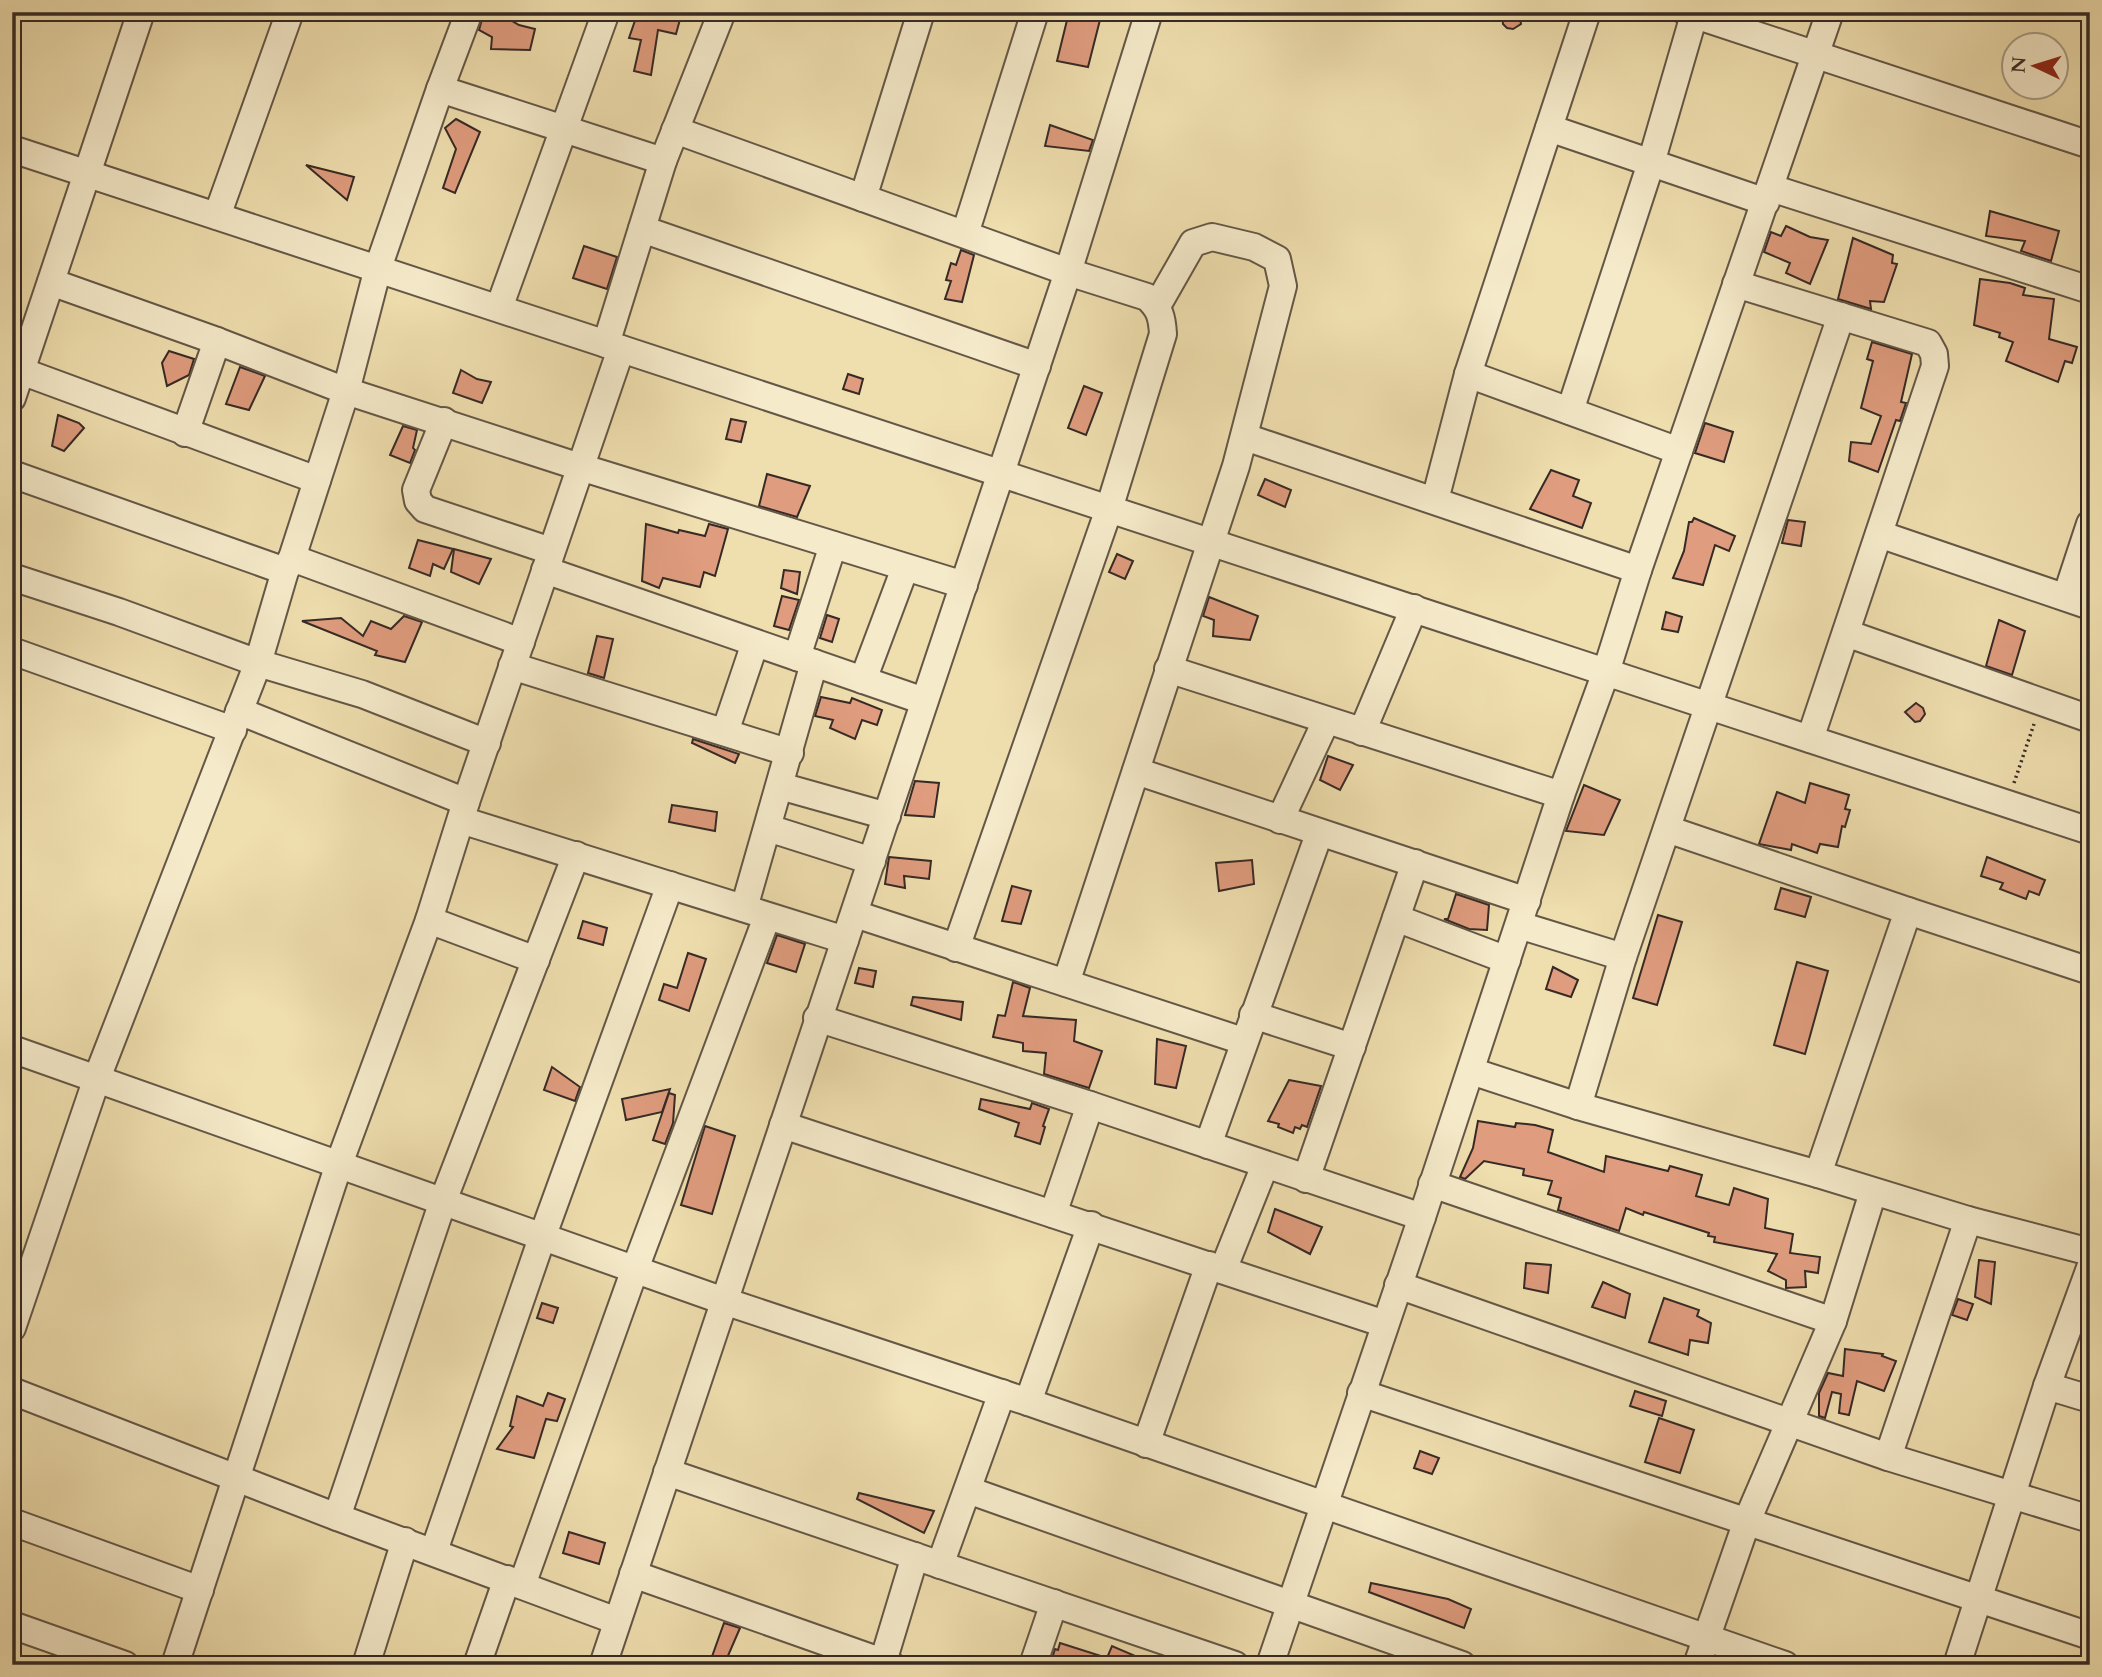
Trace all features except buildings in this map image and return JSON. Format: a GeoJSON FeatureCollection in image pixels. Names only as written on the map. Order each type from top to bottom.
{"type":"FeatureCollection","features":[{"type":"Feature","properties":{"kind":"street"},"geometry":{"type":"LineString","coordinates":[[12,398],[141,12]]}},
{"type":"Feature","properties":{"kind":"street"},"geometry":{"type":"LineString","coordinates":[[217,216],[290,12]]}},
{"type":"Feature","properties":{"kind":"street"},"geometry":{"type":"LineString","coordinates":[[12,1328],[97,1077],[258,663],[346,391],[378,268],[469,12]]}},
{"type":"Feature","properties":{"kind":"street"},"geometry":{"type":"LineString","coordinates":[[499,308],[606,12]]}},
{"type":"Feature","properties":{"kind":"street"},"geometry":{"type":"LineString","coordinates":[[175,1665],[239,1477],[339,1164],[429,920],[463,811],[580,467],[614,346],[642,229],[663,161],[722,12]]}},
{"type":"Feature","properties":{"kind":"street"},"geometry":{"type":"LineString","coordinates":[[863,198],[921,12]]}},
{"type":"Feature","properties":{"kind":"street"},"geometry":{"type":"LineString","coordinates":[[965,234],[1035,12]]}},
{"type":"Feature","properties":{"kind":"street"},"geometry":{"type":"LineString","coordinates":[[603,1665],[1037,366],[1149,12]]}},
{"type":"Feature","properties":{"kind":"street"},"geometry":{"type":"LineString","coordinates":[[1435,500],[1468,374],[1587,12]]}},
{"type":"Feature","properties":{"kind":"street"},"geometry":{"type":"LineString","coordinates":[[1270,1665],[1471,1071],[1561,795],[1606,672],[1638,570],[1830,12]]}},
{"type":"Feature","properties":{"kind":"street"},"geometry":{"type":"LineString","coordinates":[[1570,411],[1651,163],[1690,14],[2090,145]]}},
{"type":"Feature","properties":{"kind":"street"},"geometry":{"type":"LineString","coordinates":[[440,89],[663,161]]}},
{"type":"Feature","properties":{"kind":"street"},"geometry":{"type":"LineString","coordinates":[[1549,128],[1651,163],[2090,290]]}},
{"type":"Feature","properties":{"kind":"street"},"geometry":{"type":"LineString","coordinates":[[675,130],[1068,272],[1147,297],[1157,306],[1162,316],[1163,334],[1109,509],[956,948]]}},
{"type":"Feature","properties":{"kind":"street"},"geometry":{"type":"LineString","coordinates":[[12,149],[2090,831]]}},
{"type":"Feature","properties":{"kind":"street"},"geometry":{"type":"LineString","coordinates":[[642,229],[1037,366]]}},
{"type":"Feature","properties":{"kind":"street"},"geometry":{"type":"LineString","coordinates":[[1066,983],[1245,437],[1283,286],[1277,259],[1254,247],[1212,237],[1193,243],[1157,306]]}},
{"type":"Feature","properties":{"kind":"street"},"geometry":{"type":"LineString","coordinates":[[51,282],[217,341],[346,391],[580,467],[964,585]]}},
{"type":"Feature","properties":{"kind":"street"},"geometry":{"type":"LineString","coordinates":[[1736,284],[1928,343],[1934,354],[1935,366],[1810,739]]}},
{"type":"Feature","properties":{"kind":"street"},"geometry":{"type":"LineString","coordinates":[[1577,1107],[1623,957],[1841,316]]}},
{"type":"Feature","properties":{"kind":"street"},"geometry":{"type":"LineString","coordinates":[[185,433],[217,341]]}},
{"type":"Feature","properties":{"kind":"street"},"geometry":{"type":"LineString","coordinates":[[21,371],[317,480]]}},
{"type":"Feature","properties":{"kind":"street"},"geometry":{"type":"LineString","coordinates":[[1468,374],[1679,451]]}},
{"type":"Feature","properties":{"kind":"street"},"geometry":{"type":"LineString","coordinates":[[444,421],[416,490],[418,501],[425,509],[755,643],[923,701]]}},
{"type":"Feature","properties":{"kind":"street"},"geometry":{"type":"LineString","coordinates":[[1245,437],[1638,570]]}},
{"type":"Feature","properties":{"kind":"street"},"geometry":{"type":"LineString","coordinates":[[12,474],[288,565],[725,732],[790,753]]}},
{"type":"Feature","properties":{"kind":"street"},"geometry":{"type":"LineString","coordinates":[[1879,534],[2078,602],[2090,524]]}},
{"type":"Feature","properties":{"kind":"street"},"geometry":{"type":"LineString","coordinates":[[477,1665],[515,1582],[635,1269],[756,912],[768,828],[790,753],[806,660],[834,545]]}},
{"type":"Feature","properties":{"kind":"street"},"geometry":{"type":"LineString","coordinates":[[863,680],[905,568]]}},
{"type":"Feature","properties":{"kind":"street"},"geometry":{"type":"LineString","coordinates":[[12,577],[119,612],[258,663],[362,694],[486,743]]}},
{"type":"Feature","properties":{"kind":"street"},"geometry":{"type":"LineString","coordinates":[[1362,732],[1414,608]]}},
{"type":"Feature","properties":{"kind":"street"},"geometry":{"type":"LineString","coordinates":[[1846,633],[2090,719]]}},
{"type":"Feature","properties":{"kind":"street"},"geometry":{"type":"LineString","coordinates":[[725,732],[755,643]]}},
{"type":"Feature","properties":{"kind":"street"},"geometry":{"type":"LineString","coordinates":[[12,651],[236,721],[576,855],[845,940]]}},
{"type":"Feature","properties":{"kind":"street"},"geometry":{"type":"LineString","coordinates":[[1168,669],[1561,795]]}},
{"type":"Feature","properties":{"kind":"street"},"geometry":{"type":"LineString","coordinates":[[1280,820],[1326,721]]}},
{"type":"Feature","properties":{"kind":"street"},"geometry":{"type":"LineString","coordinates":[[1136,771],[1320,834],[1415,863],[1623,957]]}},
{"type":"Feature","properties":{"kind":"street"},"geometry":{"type":"LineString","coordinates":[[780,786],[887,816]]}},
{"type":"Feature","properties":{"kind":"street"},"geometry":{"type":"LineString","coordinates":[[827,846],[839,803]]}},
{"type":"Feature","properties":{"kind":"street"},"geometry":{"type":"LineString","coordinates":[[768,828],[872,861]]}},
{"type":"Feature","properties":{"kind":"street"},"geometry":{"type":"LineString","coordinates":[[1667,829],[2090,971]]}},
{"type":"Feature","properties":{"kind":"street"},"geometry":{"type":"LineString","coordinates":[[1208,1145],[1243,1041],[1320,834]]}},
{"type":"Feature","properties":{"kind":"street"},"geometry":{"type":"LineString","coordinates":[[337,1517],[443,1201],[576,855]]}},
{"type":"Feature","properties":{"kind":"street"},"geometry":{"type":"LineString","coordinates":[[1306,1180],[1415,863]]}},
{"type":"Feature","properties":{"kind":"street"},"geometry":{"type":"LineString","coordinates":[[434,1551],[543,1235],[670,885]]}},
{"type":"Feature","properties":{"kind":"street"},"geometry":{"type":"LineString","coordinates":[[1818,1174],[1908,911]]}},
{"type":"Feature","properties":{"kind":"street"},"geometry":{"type":"LineString","coordinates":[[855,914],[1243,1041]]}},
{"type":"Feature","properties":{"kind":"street"},"geometry":{"type":"LineString","coordinates":[[1396,918],[1507,960]]}},
{"type":"Feature","properties":{"kind":"street"},"geometry":{"type":"LineString","coordinates":[[429,920],[536,960]]}},
{"type":"Feature","properties":{"kind":"street"},"geometry":{"type":"LineString","coordinates":[[1253,1014],[1352,1047]]}},
{"type":"Feature","properties":{"kind":"street"},"geometry":{"type":"LineString","coordinates":[[817,1018],[1090,1105],[1422,1217]]}},
{"type":"Feature","properties":{"kind":"street"},"geometry":{"type":"LineString","coordinates":[[12,1049],[724,1301],[1002,1393],[1785,1665]]}},
{"type":"Feature","properties":{"kind":"street"},"geometry":{"type":"LineString","coordinates":[[1471,1071],[1577,1107],[1818,1174],[1968,1220],[2090,1252]]}},
{"type":"Feature","properties":{"kind":"street"},"geometry":{"type":"LineString","coordinates":[[1053,1214],[1090,1105]]}},
{"type":"Feature","properties":{"kind":"street"},"geometry":{"type":"LineString","coordinates":[[783,1125],[1385,1324]]}},
{"type":"Feature","properties":{"kind":"street"},"geometry":{"type":"LineString","coordinates":[[1146,1444],[1216,1267],[1265,1165]]}},
{"type":"Feature","properties":{"kind":"street"},"geometry":{"type":"LineString","coordinates":[[1433,1184],[1833,1321]]}},
{"type":"Feature","properties":{"kind":"street"},"geometry":{"type":"LineString","coordinates":[[1697,1665],[1746,1521],[1833,1321],[1873,1192]]}},
{"type":"Feature","properties":{"kind":"street"},"geometry":{"type":"LineString","coordinates":[[1888,1457],[1968,1220]]}},
{"type":"Feature","properties":{"kind":"street"},"geometry":{"type":"LineString","coordinates":[[1028,1402],[1091,1225]]}},
{"type":"Feature","properties":{"kind":"street"},"geometry":{"type":"LineString","coordinates":[[1956,1665],[2048,1386],[2087,1281]]}},
{"type":"Feature","properties":{"kind":"street"},"geometry":{"type":"LineString","coordinates":[[1398,1285],[1888,1457],[2090,1519]]}},
{"type":"Feature","properties":{"kind":"street"},"geometry":{"type":"LineString","coordinates":[[2048,1386],[2090,1399]]}},
{"type":"Feature","properties":{"kind":"street"},"geometry":{"type":"LineString","coordinates":[[12,1391],[337,1517],[617,1621]]}},
{"type":"Feature","properties":{"kind":"street"},"geometry":{"type":"LineString","coordinates":[[633,1574],[887,1663],[928,1561],[968,1490],[1002,1393]]}},
{"type":"Feature","properties":{"kind":"street"},"geometry":{"type":"LineString","coordinates":[[1362,1393],[2090,1636]]}},
{"type":"Feature","properties":{"kind":"street"},"geometry":{"type":"LineString","coordinates":[[667,1472],[1236,1665]]}},
{"type":"Feature","properties":{"kind":"street"},"geometry":{"type":"LineString","coordinates":[[968,1490],[1462,1665]]}},
{"type":"Feature","properties":{"kind":"street"},"geometry":{"type":"LineString","coordinates":[[12,1522],[200,1590]]}},
{"type":"Feature","properties":{"kind":"street"},"geometry":{"type":"LineString","coordinates":[[366,1665],[405,1541]]}},
{"type":"Feature","properties":{"kind":"street"},"geometry":{"type":"LineString","coordinates":[[1033,1665],[1054,1603]]}},
{"type":"Feature","properties":{"kind":"street"},"geometry":{"type":"LineString","coordinates":[[12,1626],[125,1665]]}},
{"type":"Feature","properties":{"kind":"path"},"geometry":{"type":"LineString","coordinates":[[2008,804],[2041,702]]}}]}
